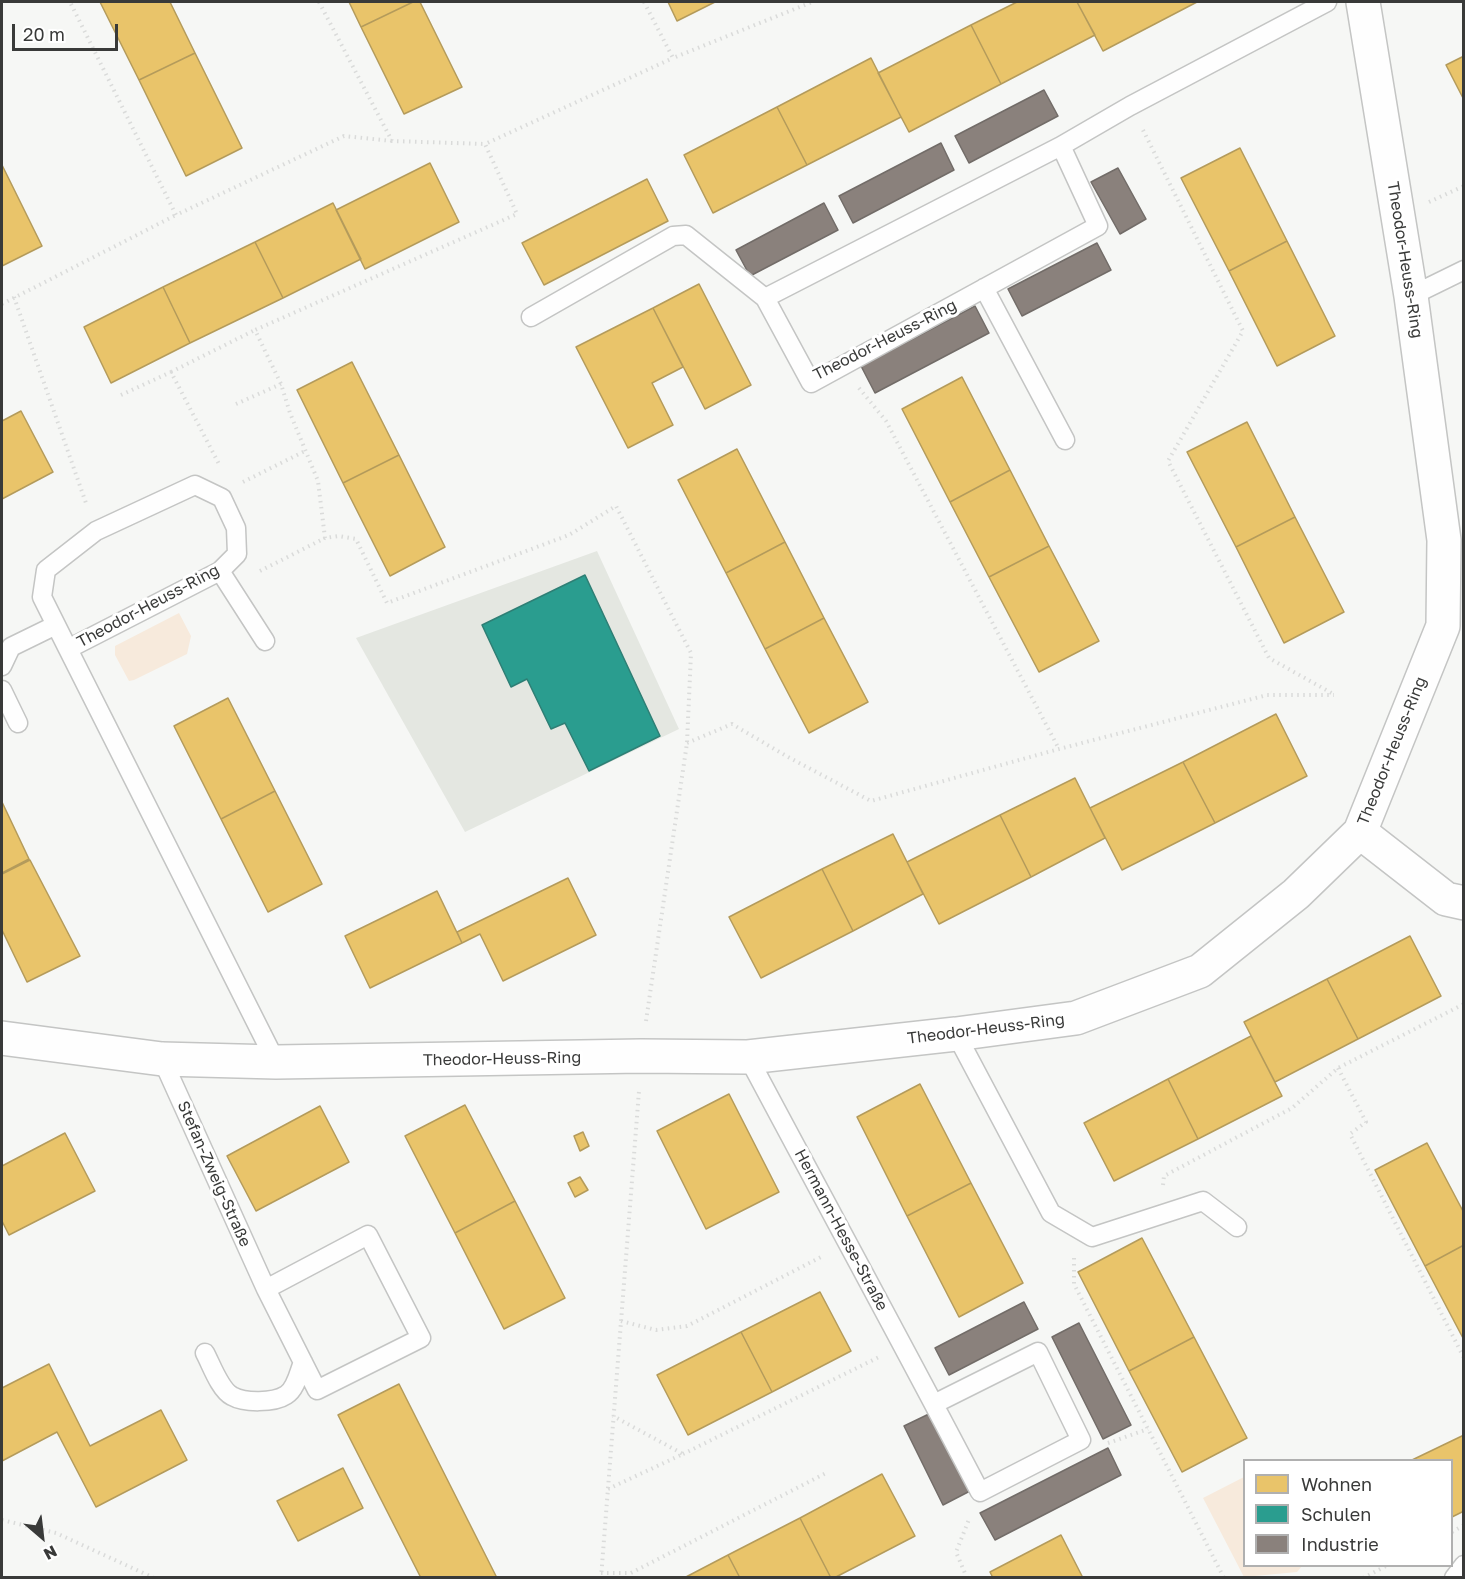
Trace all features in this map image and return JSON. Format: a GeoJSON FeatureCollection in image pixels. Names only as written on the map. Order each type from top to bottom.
{"type":"FeatureCollection","features":[{"type":"Feature","properties":{"kind":"street","name":"Theodor-Heuss-Ring"},"geometry":{"type":"LineString","coordinates":[[2,1038],[162,1059],[276,1062],[641,1056],[748,1057],[1076,1018],[1200,971],[1296,894],[1360,831],[1443,626],[1443,540],[1411,296],[1363,2]]}},
{"type":"Feature","properties":{"kind":"street"},"geometry":{"type":"LineString","coordinates":[[1360,831],[1446,899],[1464,903]]}},
{"type":"Feature","properties":{"kind":"lane"},"geometry":{"type":"LineString","coordinates":[[531,317],[673,236],[686,235],[765,298],[1061,146],[1130,106],[1327,2]]}},
{"type":"Feature","properties":{"kind":"lane","name":"Theodor-Heuss-Ring"},"geometry":{"type":"LineString","coordinates":[[765,298],[811,383],[1098,226],[1061,146]]}},
{"type":"Feature","properties":{"kind":"lane"},"geometry":{"type":"LineString","coordinates":[[1411,296],[1464,270]]}},
{"type":"Feature","properties":{"kind":"lane"},"geometry":{"type":"LineString","coordinates":[[984,288],[1065,440]]}},
{"type":"Feature","properties":{"kind":"lane","name":"Theodor-Heuss-Ring"},"geometry":{"type":"LineString","coordinates":[[68,649],[220,571],[237,554],[236,528],[227,493],[195,485],[96,531],[46,570],[42,597],[68,649],[276,1062]]}},
{"type":"Feature","properties":{"kind":"lane"},"geometry":{"type":"LineString","coordinates":[[220,571],[265,641]]}},
{"type":"Feature","properties":{"kind":"lane"},"geometry":{"type":"LineString","coordinates":[[2,666],[11,647],[56,625]]}},
{"type":"Feature","properties":{"kind":"lane"},"geometry":{"type":"LineString","coordinates":[[2,690],[18,723]]}},
{"type":"Feature","properties":{"kind":"lane"},"geometry":{"type":"LineString","coordinates":[[956,1034],[1051,1213],[1092,1237],[1203,1201],[1237,1227]]}},
{"type":"Feature","properties":{"kind":"lane","name":"Hermann-Hesse-Straße"},"geometry":{"type":"LineString","coordinates":[[748,1057],[980,1492]]}},
{"type":"Feature","properties":{"kind":"lane","name":"Stefan-Zweig-Straße"},"geometry":{"type":"LineString","coordinates":[[162,1059],[266,1289],[317,1390],[421,1338],[368,1235],[266,1289]]}},
{"type":"Feature","properties":{"kind":"lane"},"geometry":{"type":"LineString","coordinates":[[934,1404],[1038,1352],[1081,1440],[980,1492]]}},
{"type":"Feature","properties":{"kind":"lane"},"geometry":{"type":"LineString","coordinates":[[205,1353],[221,1385],[231,1396],[252,1401],[268,1401],[286,1395],[293,1387],[303,1362]]}},
{"type":"Feature","properties":{"kind":"lane"},"geometry":{"type":"LineString","coordinates":[[1454,1578],[1464,1566]]}},
{"type":"Feature","properties":{"kind":"path"},"geometry":{"type":"LineString","coordinates":[[319,2],[392,141]]}},
{"type":"Feature","properties":{"kind":"path"},"geometry":{"type":"LineString","coordinates":[[644,2],[673,58]]}},
{"type":"Feature","properties":{"kind":"path"},"geometry":{"type":"LineString","coordinates":[[2,304],[176,215],[344,136],[392,141],[484,144],[673,58],[812,2]]}},
{"type":"Feature","properties":{"kind":"path"},"geometry":{"type":"LineString","coordinates":[[70,4],[176,215]]}},
{"type":"Feature","properties":{"kind":"path"},"geometry":{"type":"LineString","coordinates":[[687,743],[732,724],[788,757],[872,801],[1059,749],[1267,696],[1335,695],[1269,658],[1168,461],[1243,331],[1130,106]]}},
{"type":"Feature","properties":{"kind":"path"},"geometry":{"type":"LineString","coordinates":[[121,395],[255,330],[517,214],[484,144]]}},
{"type":"Feature","properties":{"kind":"path"},"geometry":{"type":"LineString","coordinates":[[14,297],[96,531]]}},
{"type":"Feature","properties":{"kind":"path"},"geometry":{"type":"LineString","coordinates":[[255,330],[281,384],[290,413],[318,481],[325,538]]}},
{"type":"Feature","properties":{"kind":"path"},"geometry":{"type":"LineString","coordinates":[[171,372],[227,493],[307,450]]}},
{"type":"Feature","properties":{"kind":"path"},"geometry":{"type":"LineString","coordinates":[[831,372],[859,388],[886,421],[1059,749]]}},
{"type":"Feature","properties":{"kind":"path"},"geometry":{"type":"LineString","coordinates":[[236,404],[281,384]]}},
{"type":"Feature","properties":{"kind":"path"},"geometry":{"type":"LineString","coordinates":[[232,589],[265,568],[325,538],[339,536],[356,539],[387,603],[569,535],[616,506]]}},
{"type":"Feature","properties":{"kind":"path"},"geometry":{"type":"LineString","coordinates":[[1157,1216],[1164,1176],[1292,1108],[1338,1068],[1464,1004]]}},
{"type":"Feature","properties":{"kind":"path"},"geometry":{"type":"LineString","coordinates":[[1338,1068],[1366,1122],[1350,1134],[1464,1358]]}},
{"type":"Feature","properties":{"kind":"path"},"geometry":{"type":"LineString","coordinates":[[1082,1231],[1074,1249],[1074,1284],[1224,1578]]}},
{"type":"Feature","properties":{"kind":"path"},"geometry":{"type":"LineString","coordinates":[[621,1321],[657,1330],[687,1326],[848,1243]]}},
{"type":"Feature","properties":{"kind":"path"},"geometry":{"type":"LineString","coordinates":[[608,1489],[903,1345]]}},
{"type":"Feature","properties":{"kind":"path"},"geometry":{"type":"LineString","coordinates":[[613,1416],[683,1454]]}},
{"type":"Feature","properties":{"kind":"path"},"geometry":{"type":"LineString","coordinates":[[1081,1440],[1110,1444],[1148,1429]]}},
{"type":"Feature","properties":{"kind":"path"},"geometry":{"type":"LineString","coordinates":[[601,1573],[631,1573],[828,1472]]}},
{"type":"Feature","properties":{"kind":"path"},"geometry":{"type":"LineString","coordinates":[[967,1578],[956,1552],[980,1492]]}},
{"type":"Feature","properties":{"kind":"path"},"geometry":{"type":"LineString","coordinates":[[2,1520],[56,1533],[154,1578]]}},
{"type":"Feature","properties":{"kind":"path"},"geometry":{"type":"LineString","coordinates":[[1363,1578],[1384,1567]]}},
{"type":"Feature","properties":{"kind":"shaded area"},"geometry":{"type":"Polygon","coordinates":[[[597,551],[679,729],[465,832],[356,638],[597,551]]]}},
{"type":"Feature","properties":{"kind":"shaded area"},"geometry":{"type":"Polygon","coordinates":[[[179,613],[191,636],[187,654],[129,681],[115,655],[115,646],[179,613]]]}},
{"type":"Feature","properties":{"kind":"shaded area"},"geometry":{"type":"Polygon","coordinates":[[[1243,1478],[1243,1567],[1301,1567],[1297,1572],[1244,1577],[1203,1498],[1243,1478]]]}},
{"type":"Feature","properties":{"kind":"building: Wohnen"},"geometry":{"type":"Polygon","coordinates":[[[100,2],[170,2],[195,53],[139,80],[100,2]]]}},
{"type":"Feature","properties":{"kind":"building: Wohnen"},"geometry":{"type":"Polygon","coordinates":[[[349,2],[413,2],[361,27],[349,2]]]}},
{"type":"Feature","properties":{"kind":"building: Wohnen"},"geometry":{"type":"Polygon","coordinates":[[[413,2],[420,2],[462,87],[404,114],[361,27],[413,2]]]}},
{"type":"Feature","properties":{"kind":"building: Wohnen"},"geometry":{"type":"Polygon","coordinates":[[[668,2],[715,2],[677,21],[668,2]]]}},
{"type":"Feature","properties":{"kind":"building: Wohnen"},"geometry":{"type":"Polygon","coordinates":[[[1017,2],[1077,2],[1095,35],[1001,84],[971,25],[1017,2]]]}},
{"type":"Feature","properties":{"kind":"building: Wohnen"},"geometry":{"type":"Polygon","coordinates":[[[1077,2],[1197,2],[1103,51],[1077,2]]]}},
{"type":"Feature","properties":{"kind":"building: Wohnen"},"geometry":{"type":"Polygon","coordinates":[[[971,25],[1001,84],[909,132],[878,73],[971,25]]]}},
{"type":"Feature","properties":{"kind":"building: Wohnen"},"geometry":{"type":"Polygon","coordinates":[[[195,53],[242,148],[186,176],[139,80],[195,53]]]}},
{"type":"Feature","properties":{"kind":"building: Wohnen"},"geometry":{"type":"Polygon","coordinates":[[[1464,56],[1464,100],[1446,65],[1464,56]]]}},
{"type":"Feature","properties":{"kind":"building: Wohnen"},"geometry":{"type":"Polygon","coordinates":[[[871,58],[901,117],[807,165],[777,107],[871,58]]]}},
{"type":"Feature","properties":{"kind":"building: Wohnen"},"geometry":{"type":"Polygon","coordinates":[[[777,107],[807,165],[713,213],[684,155],[777,107]]]}},
{"type":"Feature","properties":{"kind":"building: Wohnen"},"geometry":{"type":"Polygon","coordinates":[[[1240,148],[1287,241],[1229,271],[1181,178],[1240,148]]]}},
{"type":"Feature","properties":{"kind":"building: Wohnen"},"geometry":{"type":"Polygon","coordinates":[[[430,163],[459,222],[365,269],[336,210],[430,163]]]}},
{"type":"Feature","properties":{"kind":"building: Wohnen"},"geometry":{"type":"Polygon","coordinates":[[[2,165],[42,246],[2,266],[2,165]]]}},
{"type":"Feature","properties":{"kind":"building: Wohnen"},"geometry":{"type":"Polygon","coordinates":[[[647,179],[668,221],[544,285],[522,243],[647,179]]]}},
{"type":"Feature","properties":{"kind":"building: Wohnen"},"geometry":{"type":"Polygon","coordinates":[[[333,203],[361,259],[283,298],[255,242],[333,203]]]}},
{"type":"Feature","properties":{"kind":"building: Wohnen"},"geometry":{"type":"Polygon","coordinates":[[[1287,241],[1335,336],[1277,366],[1229,271],[1287,241]]]}},
{"type":"Feature","properties":{"kind":"building: Wohnen"},"geometry":{"type":"Polygon","coordinates":[[[255,242],[283,298],[190,343],[163,287],[255,242]]]}},
{"type":"Feature","properties":{"kind":"building: Wohnen"},"geometry":{"type":"Polygon","coordinates":[[[699,284],[751,385],[705,409],[653,308],[699,284]]]}},
{"type":"Feature","properties":{"kind":"building: Wohnen"},"geometry":{"type":"Polygon","coordinates":[[[163,287],[190,343],[111,383],[84,327],[163,287]]]}},
{"type":"Feature","properties":{"kind":"building: Wohnen"},"geometry":{"type":"Polygon","coordinates":[[[653,308],[683,367],[652,383],[673,425],[628,448],[576,347],[653,308]]]}},
{"type":"Feature","properties":{"kind":"building: Wohnen"},"geometry":{"type":"Polygon","coordinates":[[[352,362],[399,455],[343,483],[297,390],[352,362]]]}},
{"type":"Feature","properties":{"kind":"building: Wohnen"},"geometry":{"type":"Polygon","coordinates":[[[962,377],[1010,470],[950,502],[902,409],[962,377]]]}},
{"type":"Feature","properties":{"kind":"building: Wohnen"},"geometry":{"type":"Polygon","coordinates":[[[21,411],[53,472],[2,499],[2,421],[21,411]]]}},
{"type":"Feature","properties":{"kind":"building: Wohnen"},"geometry":{"type":"Polygon","coordinates":[[[1247,422],[1295,517],[1236,547],[1187,452],[1247,422]]]}},
{"type":"Feature","properties":{"kind":"building: Wohnen"},"geometry":{"type":"Polygon","coordinates":[[[737,449],[785,542],[726,573],[678,480],[737,449]]]}},
{"type":"Feature","properties":{"kind":"building: Wohnen"},"geometry":{"type":"Polygon","coordinates":[[[399,455],[445,547],[390,576],[343,483],[399,455]]]}},
{"type":"Feature","properties":{"kind":"building: Wohnen"},"geometry":{"type":"Polygon","coordinates":[[[1010,470],[1049,546],[989,577],[950,502],[1010,470]]]}},
{"type":"Feature","properties":{"kind":"building: Wohnen"},"geometry":{"type":"Polygon","coordinates":[[[1295,517],[1344,612],[1284,643],[1236,547],[1295,517]]]}},
{"type":"Feature","properties":{"kind":"building: Wohnen"},"geometry":{"type":"Polygon","coordinates":[[[785,542],[824,618],[765,649],[726,573],[785,542]]]}},
{"type":"Feature","properties":{"kind":"building: Wohnen"},"geometry":{"type":"Polygon","coordinates":[[[1049,546],[1099,641],[1039,672],[989,577],[1049,546]]]}},
{"type":"Feature","properties":{"kind":"building: Wohnen"},"geometry":{"type":"Polygon","coordinates":[[[824,618],[868,702],[809,733],[765,649],[824,618]]]}},
{"type":"Feature","properties":{"kind":"building: Wohnen"},"geometry":{"type":"Polygon","coordinates":[[[228,698],[275,791],[221,819],[174,726],[228,698]]]}},
{"type":"Feature","properties":{"kind":"building: Wohnen"},"geometry":{"type":"Polygon","coordinates":[[[1276,714],[1307,776],[1215,823],[1183,762],[1276,714]]]}},
{"type":"Feature","properties":{"kind":"building: Wohnen"},"geometry":{"type":"Polygon","coordinates":[[[1183,762],[1215,823],[1122,870],[1090,808],[1183,762]]]}},
{"type":"Feature","properties":{"kind":"building: Wohnen"},"geometry":{"type":"Polygon","coordinates":[[[1075,778],[1105,838],[1031,877],[1000,815],[1075,778]]]}},
{"type":"Feature","properties":{"kind":"building: Wohnen"},"geometry":{"type":"Polygon","coordinates":[[[275,791],[322,884],[268,912],[221,819],[275,791]]]}},
{"type":"Feature","properties":{"kind":"building: Wohnen"},"geometry":{"type":"Polygon","coordinates":[[[2,802],[29,859],[2,873],[2,802]]]}},
{"type":"Feature","properties":{"kind":"building: Wohnen"},"geometry":{"type":"Polygon","coordinates":[[[1000,815],[1031,877],[939,924],[907,862],[1000,815]]]}},
{"type":"Feature","properties":{"kind":"building: Wohnen"},"geometry":{"type":"Polygon","coordinates":[[[893,834],[923,894],[853,931],[822,869],[893,834]]]}},
{"type":"Feature","properties":{"kind":"building: Wohnen"},"geometry":{"type":"Polygon","coordinates":[[[30,860],[80,956],[27,982],[2,930],[2,874],[30,860]]]}},
{"type":"Feature","properties":{"kind":"building: Wohnen"},"geometry":{"type":"Polygon","coordinates":[[[822,869],[853,931],[761,978],[729,917],[822,869]]]}},
{"type":"Feature","properties":{"kind":"building: Wohnen"},"geometry":{"type":"Polygon","coordinates":[[[568,878],[596,935],[503,981],[480,934],[462,943],[457,932],[568,878]]]}},
{"type":"Feature","properties":{"kind":"building: Wohnen"},"geometry":{"type":"Polygon","coordinates":[[[437,891],[462,943],[370,988],[345,936],[437,891]]]}},
{"type":"Feature","properties":{"kind":"building: Wohnen"},"geometry":{"type":"Polygon","coordinates":[[[1410,936],[1441,996],[1358,1039],[1327,979],[1410,936]]]}},
{"type":"Feature","properties":{"kind":"building: Wohnen"},"geometry":{"type":"Polygon","coordinates":[[[1327,979],[1358,1039],[1275,1082],[1244,1022],[1327,979]]]}},
{"type":"Feature","properties":{"kind":"building: Wohnen"},"geometry":{"type":"Polygon","coordinates":[[[1251,1036],[1282,1096],[1198,1139],[1168,1079],[1251,1036]]]}},
{"type":"Feature","properties":{"kind":"building: Wohnen"},"geometry":{"type":"Polygon","coordinates":[[[1168,1079],[1198,1139],[1114,1181],[1084,1123],[1168,1079]]]}},
{"type":"Feature","properties":{"kind":"building: Wohnen"},"geometry":{"type":"Polygon","coordinates":[[[920,1084],[971,1183],[907,1216],[857,1117],[920,1084]]]}},
{"type":"Feature","properties":{"kind":"building: Wohnen"},"geometry":{"type":"Polygon","coordinates":[[[729,1094],[779,1192],[706,1229],[657,1131],[729,1094]]]}},
{"type":"Feature","properties":{"kind":"building: Wohnen"},"geometry":{"type":"Polygon","coordinates":[[[465,1105],[515,1201],[455,1233],[405,1136],[465,1105]]]}},
{"type":"Feature","properties":{"kind":"building: Wohnen"},"geometry":{"type":"Polygon","coordinates":[[[320,1106],[349,1162],[256,1211],[227,1156],[320,1106]]]}},
{"type":"Feature","properties":{"kind":"building: Wohnen"},"geometry":{"type":"Polygon","coordinates":[[[583,1132],[589,1146],[580,1151],[574,1136],[583,1132]]]}},
{"type":"Feature","properties":{"kind":"building: Wohnen"},"geometry":{"type":"Polygon","coordinates":[[[65,1133],[95,1191],[9,1235],[2,1221],[2,1166],[65,1133]]]}},
{"type":"Feature","properties":{"kind":"building: Wohnen"},"geometry":{"type":"Polygon","coordinates":[[[1427,1143],[1464,1213],[1464,1245],[1425,1266],[1375,1170],[1427,1143]]]}},
{"type":"Feature","properties":{"kind":"building: Wohnen"},"geometry":{"type":"Polygon","coordinates":[[[580,1177],[588,1190],[575,1197],[568,1183],[580,1177]]]}},
{"type":"Feature","properties":{"kind":"building: Wohnen"},"geometry":{"type":"Polygon","coordinates":[[[971,1183],[1023,1283],[959,1317],[907,1216],[971,1183]]]}},
{"type":"Feature","properties":{"kind":"building: Wohnen"},"geometry":{"type":"Polygon","coordinates":[[[515,1201],[565,1298],[504,1329],[455,1233],[515,1201]]]}},
{"type":"Feature","properties":{"kind":"building: Wohnen"},"geometry":{"type":"Polygon","coordinates":[[[1142,1238],[1194,1337],[1129,1371],[1078,1272],[1142,1238]]]}},
{"type":"Feature","properties":{"kind":"building: Wohnen"},"geometry":{"type":"Polygon","coordinates":[[[1464,1245],[1464,1340],[1425,1266],[1464,1245]]]}},
{"type":"Feature","properties":{"kind":"building: Wohnen"},"geometry":{"type":"Polygon","coordinates":[[[820,1292],[851,1351],[772,1392],[741,1332],[820,1292]]]}},
{"type":"Feature","properties":{"kind":"building: Wohnen"},"geometry":{"type":"Polygon","coordinates":[[[741,1332],[772,1392],[688,1435],[657,1375],[741,1332]]]}},
{"type":"Feature","properties":{"kind":"building: Wohnen"},"geometry":{"type":"Polygon","coordinates":[[[1194,1337],[1247,1438],[1182,1472],[1129,1371],[1194,1337]]]}},
{"type":"Feature","properties":{"kind":"building: Wohnen"},"geometry":{"type":"Polygon","coordinates":[[[49,1364],[90,1446],[161,1410],[187,1460],[96,1507],[57,1432],[2,1461],[2,1388],[49,1364]]]}},
{"type":"Feature","properties":{"kind":"building: Wohnen"},"geometry":{"type":"Polygon","coordinates":[[[399,1384],[497,1578],[421,1578],[338,1415],[399,1384]]]}},
{"type":"Feature","properties":{"kind":"building: Wohnen"},"geometry":{"type":"Polygon","coordinates":[[[1464,1435],[1464,1511],[1453,1516],[1453,1459],[1414,1459],[1464,1435]]]}},
{"type":"Feature","properties":{"kind":"building: Wohnen"},"geometry":{"type":"Polygon","coordinates":[[[343,1468],[363,1508],[298,1541],[277,1501],[343,1468]]]}},
{"type":"Feature","properties":{"kind":"building: Wohnen"},"geometry":{"type":"Polygon","coordinates":[[[882,1474],[915,1536],[831,1578],[800,1518],[882,1474]]]}},
{"type":"Feature","properties":{"kind":"building: Wohnen"},"geometry":{"type":"Polygon","coordinates":[[[800,1518],[831,1578],[740,1578],[728,1555],[800,1518]]]}},
{"type":"Feature","properties":{"kind":"building: Wohnen"},"geometry":{"type":"Polygon","coordinates":[[[1061,1535],[1083,1578],[993,1578],[990,1572],[1061,1535]]]}},
{"type":"Feature","properties":{"kind":"building: Wohnen"},"geometry":{"type":"Polygon","coordinates":[[[728,1555],[740,1578],[684,1578],[728,1555]]]}},
{"type":"Feature","properties":{"kind":"building: Schulen"},"geometry":{"type":"Polygon","coordinates":[[[585,575],[660,736],[589,771],[565,723],[551,729],[527,679],[511,687],[482,625],[585,575]]]}},
{"type":"Feature","properties":{"kind":"building: Industrie"},"geometry":{"type":"Polygon","coordinates":[[[1044,90],[1058,116],[969,163],[955,136],[1044,90]]]}},
{"type":"Feature","properties":{"kind":"building: Industrie"},"geometry":{"type":"Polygon","coordinates":[[[941,143],[954,170],[853,223],[839,196],[941,143]]]}},
{"type":"Feature","properties":{"kind":"building: Industrie"},"geometry":{"type":"Polygon","coordinates":[[[1118,168],[1146,219],[1120,234],[1091,182],[1118,168]]]}},
{"type":"Feature","properties":{"kind":"building: Industrie"},"geometry":{"type":"Polygon","coordinates":[[[824,203],[838,230],[750,276],[736,250],[824,203]]]}},
{"type":"Feature","properties":{"kind":"building: Industrie"},"geometry":{"type":"Polygon","coordinates":[[[1097,243],[1111,270],[1022,316],[1008,289],[1097,243]]]}},
{"type":"Feature","properties":{"kind":"building: Industrie"},"geometry":{"type":"Polygon","coordinates":[[[975,306],[989,333],[875,393],[861,366],[975,306]]]}},
{"type":"Feature","properties":{"kind":"building: Industrie"},"geometry":{"type":"Polygon","coordinates":[[[1024,1302],[1038,1329],[949,1375],[935,1348],[1024,1302]]]}},
{"type":"Feature","properties":{"kind":"building: Industrie"},"geometry":{"type":"Polygon","coordinates":[[[1079,1323],[1131,1425],[1103,1439],[1052,1337],[1079,1323]]]}},
{"type":"Feature","properties":{"kind":"building: Industrie"},"geometry":{"type":"Polygon","coordinates":[[[931,1413],[970,1491],[943,1505],[904,1426],[931,1413]]]}},
{"type":"Feature","properties":{"kind":"building: Industrie"},"geometry":{"type":"Polygon","coordinates":[[[1108,1448],[1121,1475],[995,1540],[980,1513],[1108,1448]]]}}]}
